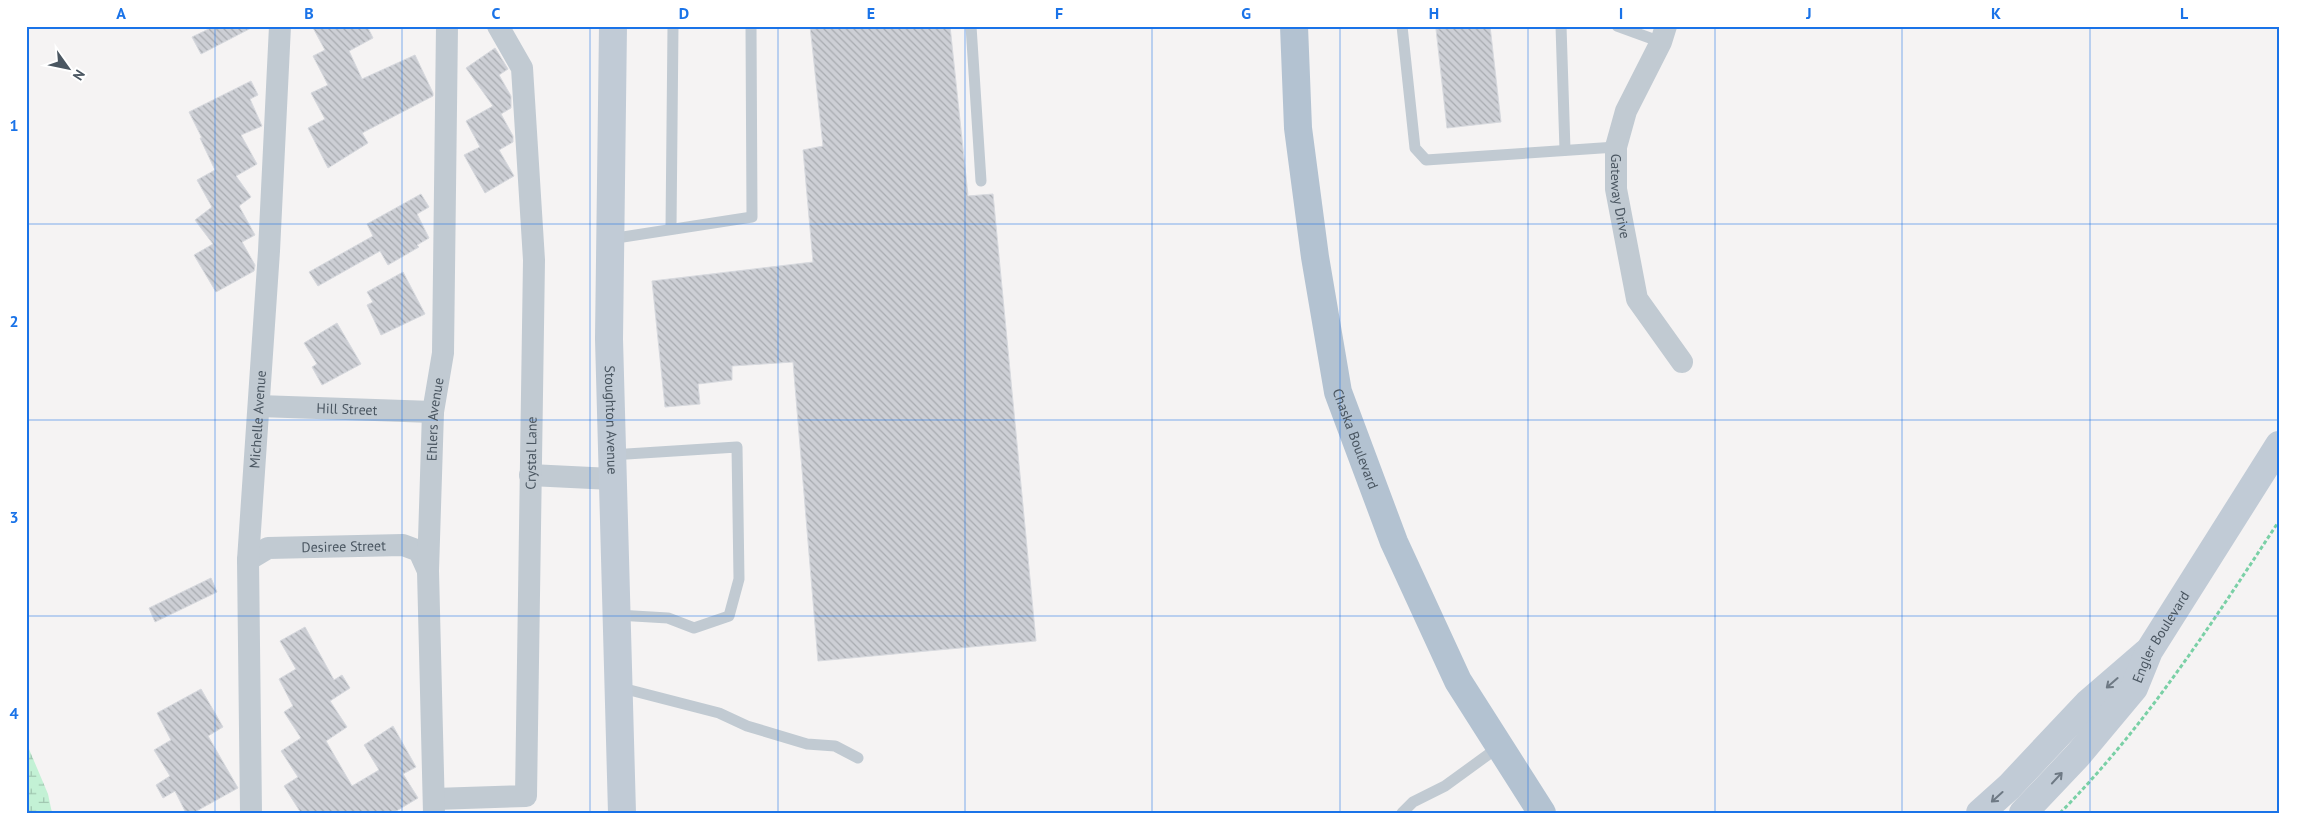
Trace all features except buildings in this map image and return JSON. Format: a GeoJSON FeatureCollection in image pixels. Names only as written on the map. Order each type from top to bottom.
{"type":"FeatureCollection","features":[{"type":"Feature","properties":{"kind":"main road","name":"Chaska Boulevard"},"geometry":{"type":"LineString","coordinates":[[1294,26],[1298,128],[1314,257],[1338,392],[1394,542],[1458,681],[1542,813]]}},
{"type":"Feature","properties":{"kind":"street","name":"Michelle Avenue"},"geometry":{"type":"LineString","coordinates":[[251,813],[248,560],[269,251],[280,26]]}},
{"type":"Feature","properties":{"kind":"street","name":"Ehlers Avenue"},"geometry":{"type":"LineString","coordinates":[[434,806],[428,571],[433,412],[443,353],[447,26]]}},
{"type":"Feature","properties":{"kind":"street","name":"Crystal Lane"},"geometry":{"type":"LineString","coordinates":[[434,806],[526,796],[534,260],[522,68],[498,26]]}},
{"type":"Feature","properties":{"kind":"street","name":"Stoughton Avenue"},"geometry":{"type":"LineString","coordinates":[[613,26],[610,239],[612,467],[622,813]]}},
{"type":"Feature","properties":{"kind":"street","name":"Gateway Drive"},"geometry":{"type":"LineString","coordinates":[[1664,34],[1626,111],[1616,147],[1616,189],[1637,299],[1682,362]]}},
{"type":"Feature","properties":{"kind":"street","name":"Hill Street"},"geometry":{"type":"LineString","coordinates":[[259,406],[433,412]]}},
{"type":"Feature","properties":{"kind":"street","name":"Engler Boulevard"},"geometry":{"type":"LineString","coordinates":[[2023,813],[2078,755],[2134,688],[2149,651],[2279,445]]}},
{"type":"Feature","properties":{"kind":"street"},"geometry":{"type":"LineString","coordinates":[[530,475],[612,467]]}},
{"type":"Feature","properties":{"kind":"street","name":"Desiree Street"},"geometry":{"type":"LineString","coordinates":[[248,560],[268,548],[403,546],[420,551],[428,571]]}},
{"type":"Feature","properties":{"kind":"street"},"geometry":{"type":"LineString","coordinates":[[1980,813],[2009,787],[2088,703],[2149,651]]}},
{"type":"Feature","properties":{"kind":"lane"},"geometry":{"type":"LineString","coordinates":[[671,228],[673,26]]}},
{"type":"Feature","properties":{"kind":"lane"},"geometry":{"type":"LineString","coordinates":[[610,239],[671,228],[752,217],[751,26]]}},
{"type":"Feature","properties":{"kind":"lane"},"geometry":{"type":"LineString","coordinates":[[971,26],[980,181]]}},
{"type":"Feature","properties":{"kind":"lane"},"geometry":{"type":"LineString","coordinates":[[1402,26],[1415,148],[1426,160],[1616,147]]}},
{"type":"Feature","properties":{"kind":"lane"},"geometry":{"type":"LineString","coordinates":[[1562,26],[1565,150]]}},
{"type":"Feature","properties":{"kind":"lane"},"geometry":{"type":"LineString","coordinates":[[1618,26],[1664,34]]}},
{"type":"Feature","properties":{"kind":"lane"},"geometry":{"type":"LineString","coordinates":[[612,467],[737,447],[738,579],[729,616],[694,628],[668,618],[616,615]]}},
{"type":"Feature","properties":{"kind":"lane"},"geometry":{"type":"LineString","coordinates":[[618,687],[719,712],[747,726],[806,744],[835,746],[858,758]]}},
{"type":"Feature","properties":{"kind":"lane"},"geometry":{"type":"LineString","coordinates":[[1402,813],[1413,802],[1445,786],[1500,746]]}},
{"type":"Feature","properties":{"kind":"path"},"geometry":{"type":"LineString","coordinates":[[2060,813],[2143,719],[2210,627],[2279,521]]}},
{"type":"Feature","properties":{"kind":"green space"},"geometry":{"type":"Polygon","coordinates":[[[26,742],[48,794],[52,813],[26,813],[26,742]]]}}]}
